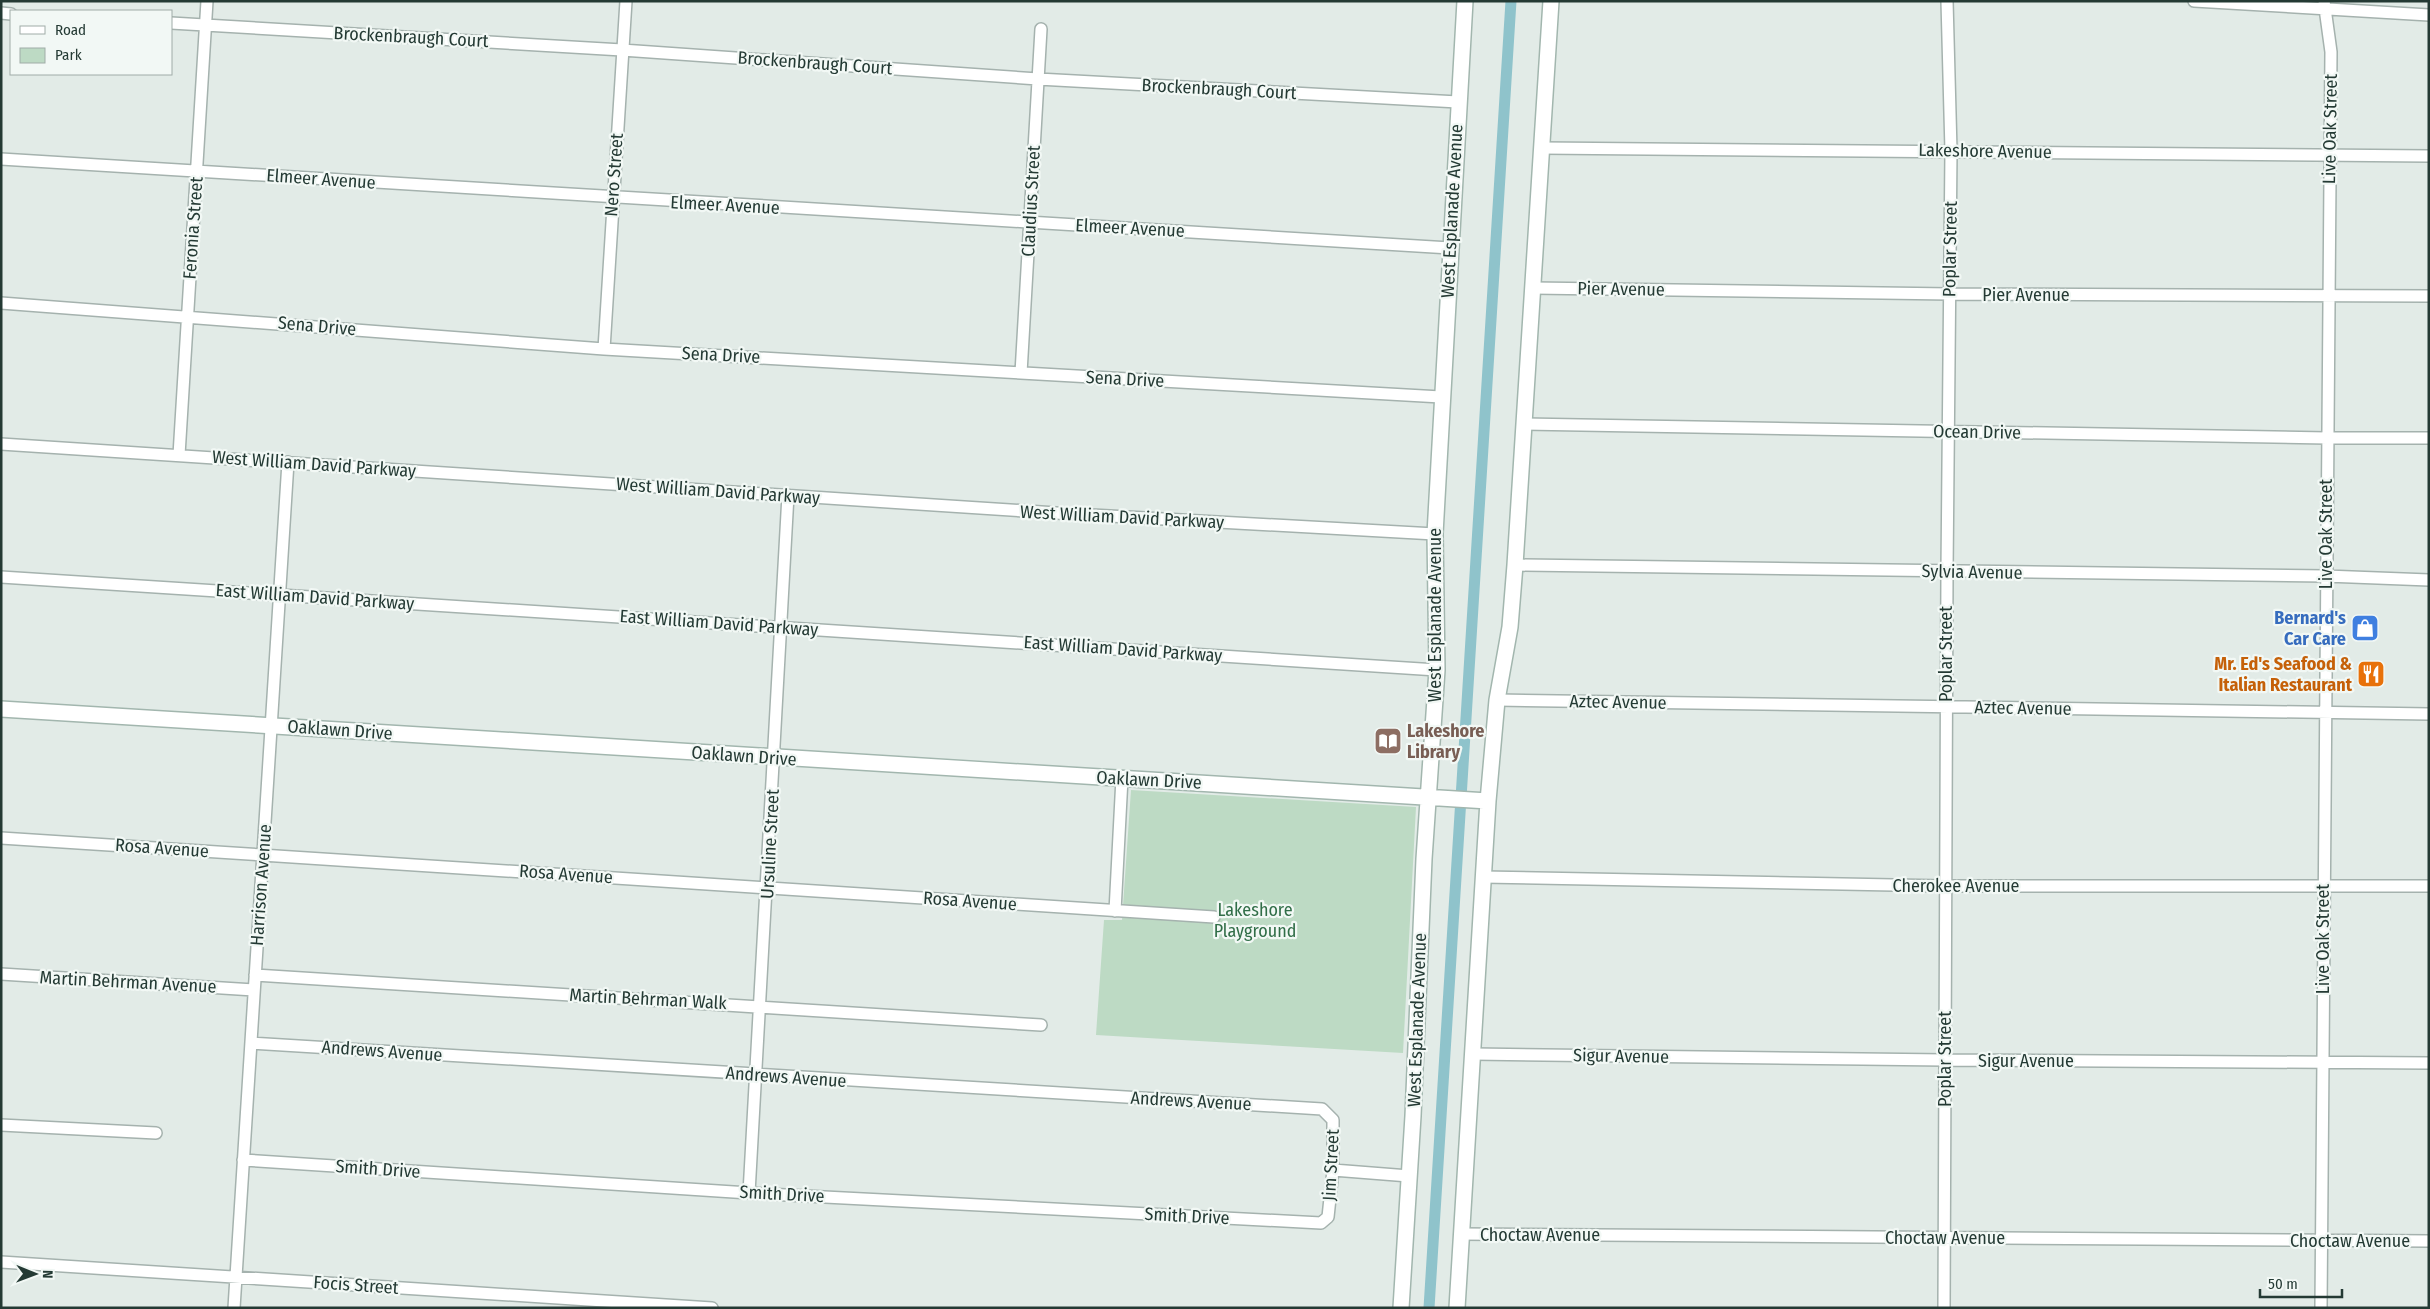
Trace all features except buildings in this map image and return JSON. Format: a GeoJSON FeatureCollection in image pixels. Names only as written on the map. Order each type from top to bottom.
{"type":"FeatureCollection","features":[{"type":"Feature","properties":{"kind":"main road","name":"West Esplanade Avenue"},"geometry":{"type":"LineString","coordinates":[[1401,1308],[1424,859],[1436,798],[1435,534],[1464,1]]}},
{"type":"Feature","properties":{"kind":"main road"},"geometry":{"type":"LineString","coordinates":[[1457,1308],[1483,877],[1482,800],[1510,627],[1551,1]]}},
{"type":"Feature","properties":{"kind":"main road","name":"Oaklawn Drive"},"geometry":{"type":"LineString","coordinates":[[1,709],[774,758],[1482,800]]}},
{"type":"Feature","properties":{"kind":"street","name":"Feronia Street"},"geometry":{"type":"LineString","coordinates":[[179,456],[207,1]]}},
{"type":"Feature","properties":{"kind":"street","name":"Nero Street"},"geometry":{"type":"LineString","coordinates":[[604,349],[612,198],[626,1]]}},
{"type":"Feature","properties":{"kind":"street","name":"Poplar Street"},"geometry":{"type":"LineString","coordinates":[[1944,1308],[1946,706],[1951,151],[1947,1]]}},
{"type":"Feature","properties":{"kind":"street"},"geometry":{"type":"LineString","coordinates":[[2194,1],[2324,5],[2429,15]]}},
{"type":"Feature","properties":{"kind":"street","name":"Live Oak Street"},"geometry":{"type":"LineString","coordinates":[[2321,1308],[2331,52],[2324,5]]}},
{"type":"Feature","properties":{"kind":"street","name":"Brockenbraugh Court"},"geometry":{"type":"LineString","coordinates":[[172,23],[622,50],[1038,79],[1458,102]]}},
{"type":"Feature","properties":{"kind":"street","name":"Claudius Street"},"geometry":{"type":"LineString","coordinates":[[1021,373],[1041,29]]}},
{"type":"Feature","properties":{"kind":"street","name":"Lakeshore Avenue"},"geometry":{"type":"LineString","coordinates":[[1542,148],[2429,156]]}},
{"type":"Feature","properties":{"kind":"street","name":"Elmeer Avenue"},"geometry":{"type":"LineString","coordinates":[[1,159],[1450,248]]}},
{"type":"Feature","properties":{"kind":"street","name":"Pier Avenue"},"geometry":{"type":"LineString","coordinates":[[1533,288],[1950,294],[2429,296]]}},
{"type":"Feature","properties":{"kind":"street","name":"Sena Drive"},"geometry":{"type":"LineString","coordinates":[[1,303],[187,315],[604,349],[1442,397]]}},
{"type":"Feature","properties":{"kind":"street","name":"Ocean Drive"},"geometry":{"type":"LineString","coordinates":[[1524,424],[2327,438],[2429,438]]}},
{"type":"Feature","properties":{"kind":"street","name":"West William David Parkway"},"geometry":{"type":"LineString","coordinates":[[1,444],[1056,513],[1435,534]]}},
{"type":"Feature","properties":{"kind":"street","name":"Harrison Avenue"},"geometry":{"type":"LineString","coordinates":[[234,1308],[288,462]]}},
{"type":"Feature","properties":{"kind":"street","name":"Ursuline Street"},"geometry":{"type":"LineString","coordinates":[[749,1193],[768,887],[788,495]]}},
{"type":"Feature","properties":{"kind":"street","name":"Sylvia Avenue"},"geometry":{"type":"LineString","coordinates":[[1515,565],[2326,576],[2429,580]]}},
{"type":"Feature","properties":{"kind":"street","name":"East William David Parkway"},"geometry":{"type":"LineString","coordinates":[[1,577],[782,626],[1437,670]]}},
{"type":"Feature","properties":{"kind":"street","name":"Aztec Avenue"},"geometry":{"type":"LineString","coordinates":[[1497,700],[2429,714]]}},
{"type":"Feature","properties":{"kind":"street"},"geometry":{"type":"LineString","coordinates":[[1115,911],[1122,778]]}},
{"type":"Feature","properties":{"kind":"street","name":"Rosa Avenue"},"geometry":{"type":"LineString","coordinates":[[1,838],[1214,917]]}},
{"type":"Feature","properties":{"kind":"street","name":"Cherokee Avenue"},"geometry":{"type":"LineString","coordinates":[[1483,877],[1946,886],[2429,886]]}},
{"type":"Feature","properties":{"kind":"street","name":"Martin Behrman Avenue"},"geometry":{"type":"LineString","coordinates":[[1,974],[254,990]]}},
{"type":"Feature","properties":{"kind":"street","name":"Martin Behrman Walk"},"geometry":{"type":"LineString","coordinates":[[255,975],[1041,1024]]}},
{"type":"Feature","properties":{"kind":"street","name":"Andrews Avenue"},"geometry":{"type":"LineString","coordinates":[[251,1043],[1322,1109]]}},
{"type":"Feature","properties":{"kind":"street","name":"Sigur Avenue"},"geometry":{"type":"LineString","coordinates":[[1472,1054],[1945,1060],[2429,1063]]}},
{"type":"Feature","properties":{"kind":"street","name":"Jim Street"},"geometry":{"type":"LineString","coordinates":[[1321,1223],[1328,1217],[1333,1170],[1333,1120],[1322,1109]]}},
{"type":"Feature","properties":{"kind":"street"},"geometry":{"type":"LineString","coordinates":[[1,1125],[156,1133]]}},
{"type":"Feature","properties":{"kind":"street","name":"Smith Drive"},"geometry":{"type":"LineString","coordinates":[[243,1160],[749,1193],[1321,1223]]}},
{"type":"Feature","properties":{"kind":"street"},"geometry":{"type":"LineString","coordinates":[[1333,1170],[1409,1176]]}},
{"type":"Feature","properties":{"kind":"street","name":"Choctaw Avenue"},"geometry":{"type":"LineString","coordinates":[[1461,1234],[2429,1242]]}},
{"type":"Feature","properties":{"kind":"street","name":"Focis Street"},"geometry":{"type":"LineString","coordinates":[[1,1262],[712,1308]]}},
{"type":"Feature","properties":{"kind":"green space","name":"Lakeshore Playground"},"geometry":{"type":"Polygon","coordinates":[[[1131,790],[1416,807],[1403,1053],[1096,1035],[1104,920],[1122,920],[1131,790]]]}},
{"type":"Feature","properties":{"kind":"waterway"},"geometry":{"type":"LineString","coordinates":[[1429,1308],[1511,1]]}},
{"type":"Feature","properties":{"kind":"place","name":"Bernard's Car Care"},"geometry":{"type":"Point","coordinates":[2365,628]}},
{"type":"Feature","properties":{"kind":"place","name":"Mr. Ed's Seafood & Italian Restaurant"},"geometry":{"type":"Point","coordinates":[2371,674]}},
{"type":"Feature","properties":{"kind":"place","name":"Lakeshore Library"},"geometry":{"type":"Point","coordinates":[1388,741]}}]}
